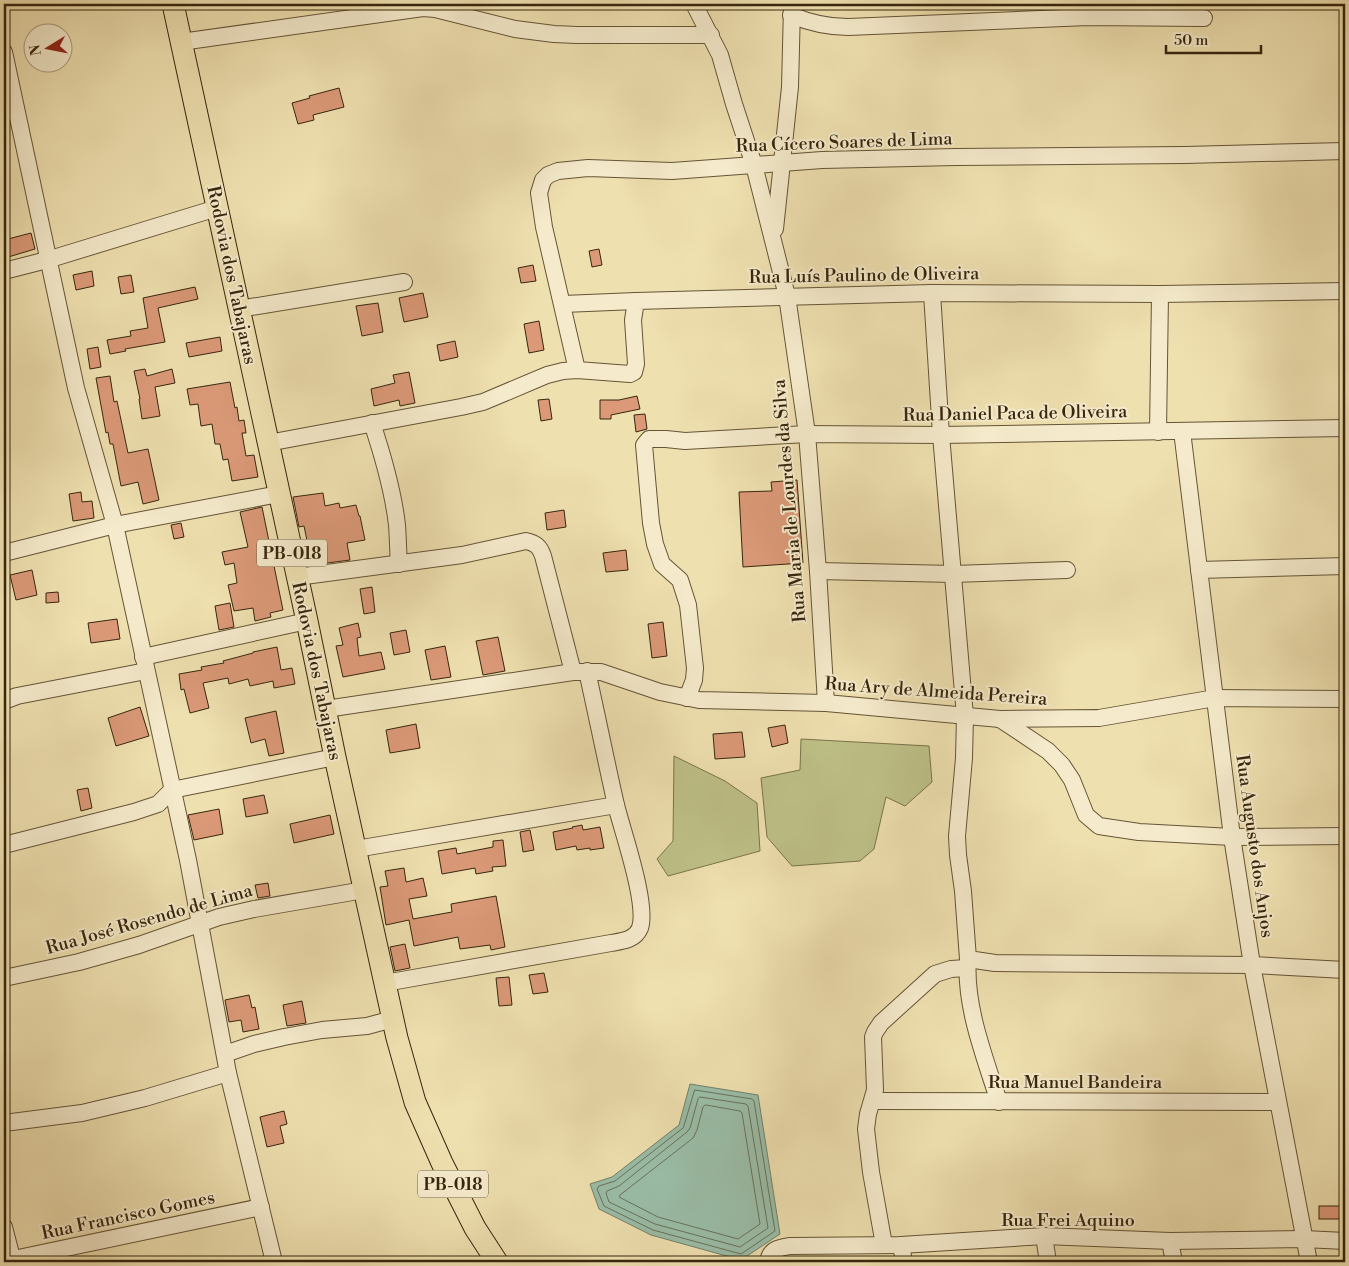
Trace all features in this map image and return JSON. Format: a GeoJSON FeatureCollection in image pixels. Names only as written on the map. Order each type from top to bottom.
{"type":"FeatureCollection","features":[{"type":"Feature","properties":{"kind":"main road","name":"Rodovia dos Tabajaras"},"geometry":{"type":"LineString","coordinates":[[173,4],[393,1019],[415,1102],[434,1146],[475,1228],[497,1262]]}},
{"type":"Feature","properties":{"kind":"street","name":"Rua Maria de Lourdes da Silva"},"geometry":{"type":"LineString","coordinates":[[694,4],[720,56],[754,165],[787,296],[807,434],[826,703]]}},
{"type":"Feature","properties":{"kind":"street"},"geometry":{"type":"LineString","coordinates":[[181,42],[423,8],[435,9],[515,29],[554,34],[711,35]]}},
{"type":"Feature","properties":{"kind":"street"},"geometry":{"type":"LineString","coordinates":[[792,9],[806,21],[831,27],[1096,17],[1204,18]]}},
{"type":"Feature","properties":{"kind":"street"},"geometry":{"type":"LineString","coordinates":[[774,241],[790,87],[792,9]]}},
{"type":"Feature","properties":{"kind":"street"},"geometry":{"type":"LineString","coordinates":[[4,52],[47,260],[76,388],[115,525],[188,860],[228,1073],[274,1262]]}},
{"type":"Feature","properties":{"kind":"street","name":"Rua Cícero Soares de Lima"},"geometry":{"type":"LineString","coordinates":[[577,370],[544,227],[539,193],[543,180],[548,175],[558,171],[577,168],[653,172],[822,160],[1345,151]]}},
{"type":"Feature","properties":{"kind":"street"},"geometry":{"type":"LineString","coordinates":[[4,271],[47,260],[217,208]]}},
{"type":"Feature","properties":{"kind":"street"},"geometry":{"type":"LineString","coordinates":[[239,309],[404,282]]}},
{"type":"Feature","properties":{"kind":"street","name":"Rua Luís Paulino de Oliveira"},"geometry":{"type":"LineString","coordinates":[[562,304],[787,296],[1345,291]]}},
{"type":"Feature","properties":{"kind":"street"},"geometry":{"type":"LineString","coordinates":[[932,294],[941,435],[965,716],[964,758],[957,836],[958,855],[965,910],[969,987],[979,1036],[999,1102]]}},
{"type":"Feature","properties":{"kind":"street"},"geometry":{"type":"LineString","coordinates":[[1158,432],[1160,294]]}},
{"type":"Feature","properties":{"kind":"street"},"geometry":{"type":"LineString","coordinates":[[268,443],[460,407],[492,398],[548,375],[577,370],[630,374],[634,372],[636,364],[634,320],[636,301]]}},
{"type":"Feature","properties":{"kind":"street"},"geometry":{"type":"LineString","coordinates":[[372,423],[383,458],[397,524],[399,564]]}},
{"type":"Feature","properties":{"kind":"street","name":"Rua Daniel Paca de Oliveira"},"geometry":{"type":"LineString","coordinates":[[687,698],[694,680],[695,668],[688,605],[680,580],[662,564],[655,544],[651,523],[644,449],[646,442],[649,440],[685,441],[807,434],[941,435],[1345,428]]}},
{"type":"Feature","properties":{"kind":"street","name":"Rua Augusto dos Anjos"},"geometry":{"type":"LineString","coordinates":[[1182,431],[1232,837],[1252,965],[1309,1262]]}},
{"type":"Feature","properties":{"kind":"street"},"geometry":{"type":"LineString","coordinates":[[4,553],[115,525],[279,494]]}},
{"type":"Feature","properties":{"kind":"street"},"geometry":{"type":"LineString","coordinates":[[297,577],[462,555],[526,541],[537,545],[543,556],[580,671],[638,889],[642,911],[640,927],[635,936],[611,943],[385,983]]}},
{"type":"Feature","properties":{"kind":"street"},"geometry":{"type":"LineString","coordinates":[[1199,570],[1345,566]]}},
{"type":"Feature","properties":{"kind":"street"},"geometry":{"type":"LineString","coordinates":[[818,571],[954,574],[1067,570]]}},
{"type":"Feature","properties":{"kind":"street"},"geometry":{"type":"LineString","coordinates":[[4,700],[307,622]]}},
{"type":"Feature","properties":{"kind":"street","name":"Rua Ary de Almeida Pereira"},"geometry":{"type":"LineString","coordinates":[[326,709],[580,671],[601,672],[660,692],[687,698],[726,702],[826,703],[905,712],[1000,719],[1099,718],[1215,698],[1345,699]]}},
{"type":"Feature","properties":{"kind":"street"},"geometry":{"type":"LineString","coordinates":[[1000,719],[1048,751],[1062,765],[1072,780],[1086,815],[1099,826],[1140,832],[1232,837],[1345,836]]}},
{"type":"Feature","properties":{"kind":"street"},"geometry":{"type":"LineString","coordinates":[[4,845],[134,812],[158,804],[172,790],[335,757]]}},
{"type":"Feature","properties":{"kind":"street"},"geometry":{"type":"LineString","coordinates":[[356,849],[616,805]]}},
{"type":"Feature","properties":{"kind":"street","name":"Rua José Rosendo de Lima"},"geometry":{"type":"LineString","coordinates":[[4,978],[96,957],[254,909],[364,890]]}},
{"type":"Feature","properties":{"kind":"street"},"geometry":{"type":"LineString","coordinates":[[884,1245],[871,1172],[866,1128],[875,1090],[873,1046],[875,1032],[881,1024],[935,974],[980,962],[1252,965],[1345,970]]}},
{"type":"Feature","properties":{"kind":"street"},"geometry":{"type":"LineString","coordinates":[[224,1054],[284,1037],[322,1030],[367,1026],[393,1019]]}},
{"type":"Feature","properties":{"kind":"street"},"geometry":{"type":"LineString","coordinates":[[4,1123],[82,1113],[145,1098],[228,1073]]}},
{"type":"Feature","properties":{"kind":"street","name":"Rua Manuel Bandeira"},"geometry":{"type":"LineString","coordinates":[[873,1101],[1277,1102]]}},
{"type":"Feature","properties":{"kind":"street","name":"Rua Francisco Gomes"},"geometry":{"type":"LineString","coordinates":[[10,1261],[261,1206]]}},
{"type":"Feature","properties":{"kind":"street"},"geometry":{"type":"LineString","coordinates":[[4,1227],[10,1261]]}},
{"type":"Feature","properties":{"kind":"street"},"geometry":{"type":"LineString","coordinates":[[1044,1236],[1048,1262]]}},
{"type":"Feature","properties":{"kind":"street","name":"Rua Frei Aquino"},"geometry":{"type":"LineString","coordinates":[[768,1262],[772,1251],[790,1246],[901,1245],[1044,1236],[1170,1240],[1345,1241]]}},
{"type":"Feature","properties":{"kind":"street"},"geometry":{"type":"LineString","coordinates":[[1170,1240],[1174,1262]]}},
{"type":"Feature","properties":{"kind":"street"},"geometry":{"type":"LineString","coordinates":[[901,1245],[904,1262]]}},
{"type":"Feature","properties":{"kind":"green space"},"geometry":{"type":"Polygon","coordinates":[[[801,739],[929,746],[932,782],[905,806],[886,797],[874,849],[860,861],[792,866],[767,837],[761,778],[800,770],[801,739]]]}},
{"type":"Feature","properties":{"kind":"green space"},"geometry":{"type":"Polygon","coordinates":[[[674,756],[725,781],[757,803],[760,851],[668,876],[657,859],[673,841],[674,756]]]}},
{"type":"Feature","properties":{"kind":"water"},"geometry":{"type":"Polygon","coordinates":[[[690,1084],[758,1095],[780,1234],[741,1260],[651,1235],[599,1209],[590,1184],[612,1177],[679,1125],[690,1084]]]}},
{"type":"Feature","properties":{"kind":"building"},"geometry":{"type":"Polygon","coordinates":[[[339,88],[344,107],[313,115],[314,120],[298,124],[292,103],[339,88]]]}},
{"type":"Feature","properties":{"kind":"building"},"geometry":{"type":"Polygon","coordinates":[[[31,233],[35,249],[5,258],[4,240],[31,233]]]}},
{"type":"Feature","properties":{"kind":"building"},"geometry":{"type":"Polygon","coordinates":[[[599,249],[602,265],[592,267],[589,251],[599,249]]]}},
{"type":"Feature","properties":{"kind":"building"},"geometry":{"type":"Polygon","coordinates":[[[533,265],[536,281],[521,283],[518,268],[533,265]]]}},
{"type":"Feature","properties":{"kind":"building"},"geometry":{"type":"Polygon","coordinates":[[[92,271],[94,286],[76,290],[73,275],[92,271]]]}},
{"type":"Feature","properties":{"kind":"building"},"geometry":{"type":"Polygon","coordinates":[[[131,275],[134,292],[121,294],[118,277],[131,275]]]}},
{"type":"Feature","properties":{"kind":"building"},"geometry":{"type":"Polygon","coordinates":[[[195,287],[198,299],[158,308],[165,342],[125,349],[126,351],[110,354],[107,340],[131,336],[130,331],[148,328],[143,298],[195,287]]]}},
{"type":"Feature","properties":{"kind":"building"},"geometry":{"type":"Polygon","coordinates":[[[423,293],[428,317],[404,322],[399,298],[423,293]]]}},
{"type":"Feature","properties":{"kind":"building"},"geometry":{"type":"Polygon","coordinates":[[[378,303],[383,332],[362,336],[356,306],[378,303]]]}},
{"type":"Feature","properties":{"kind":"building"},"geometry":{"type":"Polygon","coordinates":[[[539,321],[544,350],[529,353],[524,324],[539,321]]]}},
{"type":"Feature","properties":{"kind":"building"},"geometry":{"type":"Polygon","coordinates":[[[220,337],[222,351],[189,357],[186,343],[220,337]]]}},
{"type":"Feature","properties":{"kind":"building"},"geometry":{"type":"Polygon","coordinates":[[[455,341],[458,357],[440,361],[437,345],[455,341]]]}},
{"type":"Feature","properties":{"kind":"building"},"geometry":{"type":"Polygon","coordinates":[[[98,347],[101,367],[90,369],[87,349],[98,347]]]}},
{"type":"Feature","properties":{"kind":"building"},"geometry":{"type":"Polygon","coordinates":[[[145,369],[147,376],[172,369],[175,383],[155,387],[160,416],[142,419],[134,371],[145,369]]]}},
{"type":"Feature","properties":{"kind":"building"},"geometry":{"type":"Polygon","coordinates":[[[409,372],[415,403],[400,406],[399,400],[374,406],[371,389],[395,383],[393,375],[409,372]]]}},
{"type":"Feature","properties":{"kind":"building"},"geometry":{"type":"Polygon","coordinates":[[[110,376],[114,402],[117,401],[128,453],[148,449],[159,500],[143,504],[138,482],[121,486],[113,444],[110,444],[108,432],[106,433],[96,378],[110,376]]]}},
{"type":"Feature","properties":{"kind":"building"},"geometry":{"type":"Polygon","coordinates":[[[230,382],[239,421],[244,420],[246,433],[242,433],[246,456],[254,455],[258,477],[232,481],[228,459],[223,460],[220,444],[215,444],[212,424],[201,426],[198,404],[190,405],[187,389],[230,382]]]}},
{"type":"Feature","properties":{"kind":"building"},"geometry":{"type":"Polygon","coordinates":[[[637,396],[640,409],[611,415],[611,419],[600,419],[600,400],[619,400],[637,396]]]}},
{"type":"Feature","properties":{"kind":"building"},"geometry":{"type":"Polygon","coordinates":[[[549,399],[552,419],[541,421],[538,400],[549,399]]]}},
{"type":"Feature","properties":{"kind":"building"},"geometry":{"type":"Polygon","coordinates":[[[645,414],[647,429],[636,432],[634,415],[645,414]]]}},
{"type":"Feature","properties":{"kind":"building"},"geometry":{"type":"Polygon","coordinates":[[[797,480],[803,563],[743,567],[739,492],[772,491],[771,482],[797,480]]]}},
{"type":"Feature","properties":{"kind":"building"},"geometry":{"type":"Polygon","coordinates":[[[81,492],[82,502],[92,501],[94,518],[73,521],[69,494],[81,492]]]}},
{"type":"Feature","properties":{"kind":"building"},"geometry":{"type":"Polygon","coordinates":[[[323,493],[325,506],[339,503],[340,508],[356,505],[365,540],[347,543],[350,560],[312,565],[304,526],[299,527],[293,497],[323,493]]]}},
{"type":"Feature","properties":{"kind":"building"},"geometry":{"type":"Polygon","coordinates":[[[262,507],[283,610],[270,613],[271,617],[255,621],[253,608],[234,611],[228,585],[237,583],[234,563],[225,565],[222,552],[248,547],[240,512],[262,507]]]}},
{"type":"Feature","properties":{"kind":"building"},"geometry":{"type":"Polygon","coordinates":[[[564,510],[566,527],[547,530],[545,513],[564,510]]]}},
{"type":"Feature","properties":{"kind":"building"},"geometry":{"type":"Polygon","coordinates":[[[181,523],[184,537],[174,539],[171,525],[181,523]]]}},
{"type":"Feature","properties":{"kind":"building"},"geometry":{"type":"Polygon","coordinates":[[[626,550],[628,570],[606,572],[603,553],[626,550]]]}},
{"type":"Feature","properties":{"kind":"building"},"geometry":{"type":"Polygon","coordinates":[[[32,570],[37,595],[16,600],[10,575],[32,570]]]}},
{"type":"Feature","properties":{"kind":"building"},"geometry":{"type":"Polygon","coordinates":[[[372,587],[375,612],[364,614],[360,589],[372,587]]]}},
{"type":"Feature","properties":{"kind":"building"},"geometry":{"type":"Polygon","coordinates":[[[58,592],[59,602],[46,603],[46,593],[58,592]]]}},
{"type":"Feature","properties":{"kind":"building"},"geometry":{"type":"Polygon","coordinates":[[[230,603],[234,627],[219,630],[215,606],[230,603]]]}},
{"type":"Feature","properties":{"kind":"building"},"geometry":{"type":"Polygon","coordinates":[[[117,619],[120,639],[91,643],[88,623],[117,619]]]}},
{"type":"Feature","properties":{"kind":"building"},"geometry":{"type":"Polygon","coordinates":[[[663,622],[667,656],[652,658],[648,624],[663,622]]]}},
{"type":"Feature","properties":{"kind":"building"},"geometry":{"type":"Polygon","coordinates":[[[358,623],[361,637],[357,638],[359,656],[381,652],[385,669],[343,677],[336,646],[343,645],[339,628],[358,623]]]}},
{"type":"Feature","properties":{"kind":"building"},"geometry":{"type":"Polygon","coordinates":[[[406,630],[410,652],[394,655],[390,633],[406,630]]]}},
{"type":"Feature","properties":{"kind":"building"},"geometry":{"type":"Polygon","coordinates":[[[498,637],[505,671],[483,675],[476,641],[498,637]]]}},
{"type":"Feature","properties":{"kind":"building"},"geometry":{"type":"Polygon","coordinates":[[[445,646],[451,677],[431,680],[425,650],[445,646]]]}},
{"type":"Feature","properties":{"kind":"building"},"geometry":{"type":"Polygon","coordinates":[[[277,647],[281,670],[292,668],[295,684],[274,688],[273,681],[250,686],[248,679],[229,684],[228,678],[203,683],[209,708],[190,713],[184,689],[181,690],[179,674],[202,670],[201,667],[224,663],[223,661],[277,647]]]}},
{"type":"Feature","properties":{"kind":"building"},"geometry":{"type":"Polygon","coordinates":[[[140,707],[149,736],[116,746],[108,718],[140,707]]]}},
{"type":"Feature","properties":{"kind":"building"},"geometry":{"type":"Polygon","coordinates":[[[276,711],[284,753],[269,756],[265,739],[251,743],[245,718],[276,711]]]}},
{"type":"Feature","properties":{"kind":"building"},"geometry":{"type":"Polygon","coordinates":[[[416,724],[420,748],[390,753],[386,730],[416,724]]]}},
{"type":"Feature","properties":{"kind":"building"},"geometry":{"type":"Polygon","coordinates":[[[785,725],[788,743],[772,747],[768,728],[785,725]]]}},
{"type":"Feature","properties":{"kind":"building"},"geometry":{"type":"Polygon","coordinates":[[[742,732],[745,757],[715,759],[713,734],[742,732]]]}},
{"type":"Feature","properties":{"kind":"building"},"geometry":{"type":"Polygon","coordinates":[[[88,788],[92,808],[81,811],[77,790],[88,788]]]}},
{"type":"Feature","properties":{"kind":"building"},"geometry":{"type":"Polygon","coordinates":[[[264,795],[268,813],[246,817],[243,799],[264,795]]]}},
{"type":"Feature","properties":{"kind":"building"},"geometry":{"type":"Polygon","coordinates":[[[219,809],[223,834],[194,840],[188,815],[219,809]]]}},
{"type":"Feature","properties":{"kind":"building"},"geometry":{"type":"Polygon","coordinates":[[[330,815],[334,834],[294,843],[290,824],[330,815]]]}},
{"type":"Feature","properties":{"kind":"building"},"geometry":{"type":"Polygon","coordinates":[[[582,825],[583,830],[600,827],[604,848],[577,850],[576,846],[556,850],[553,832],[582,825]]]}},
{"type":"Feature","properties":{"kind":"building"},"geometry":{"type":"Polygon","coordinates":[[[530,830],[534,850],[523,852],[520,832],[530,830]]]}},
{"type":"Feature","properties":{"kind":"building"},"geometry":{"type":"Polygon","coordinates":[[[503,840],[506,866],[492,867],[493,871],[476,874],[475,868],[442,874],[438,851],[456,848],[457,854],[493,847],[493,841],[503,840]]]}},
{"type":"Feature","properties":{"kind":"building"},"geometry":{"type":"Polygon","coordinates":[[[404,868],[406,882],[423,878],[427,896],[409,899],[413,919],[452,912],[451,904],[496,896],[505,947],[491,950],[490,945],[460,949],[458,937],[414,946],[409,920],[386,925],[380,887],[388,886],[385,871],[404,868]]]}},
{"type":"Feature","properties":{"kind":"building"},"geometry":{"type":"Polygon","coordinates":[[[268,883],[270,896],[258,898],[255,885],[268,883]]]}},
{"type":"Feature","properties":{"kind":"building"},"geometry":{"type":"Polygon","coordinates":[[[405,944],[410,968],[395,971],[390,947],[405,944]]]}},
{"type":"Feature","properties":{"kind":"building"},"geometry":{"type":"Polygon","coordinates":[[[544,973],[548,992],[533,994],[529,975],[544,973]]]}},
{"type":"Feature","properties":{"kind":"building"},"geometry":{"type":"Polygon","coordinates":[[[509,977],[512,1005],[499,1006],[496,978],[509,977]]]}},
{"type":"Feature","properties":{"kind":"building"},"geometry":{"type":"Polygon","coordinates":[[[249,995],[252,1008],[255,1007],[259,1029],[243,1032],[241,1020],[229,1022],[225,1000],[249,995]]]}},
{"type":"Feature","properties":{"kind":"building"},"geometry":{"type":"Polygon","coordinates":[[[302,1001],[306,1023],[287,1026],[283,1005],[302,1001]]]}},
{"type":"Feature","properties":{"kind":"building"},"geometry":{"type":"Polygon","coordinates":[[[284,1111],[287,1124],[280,1126],[284,1143],[267,1147],[260,1117],[284,1111]]]}},
{"type":"Feature","properties":{"kind":"building"},"geometry":{"type":"Polygon","coordinates":[[[1319,1206],[1345,1206],[1345,1219],[1319,1219],[1319,1206]]]}}]}
